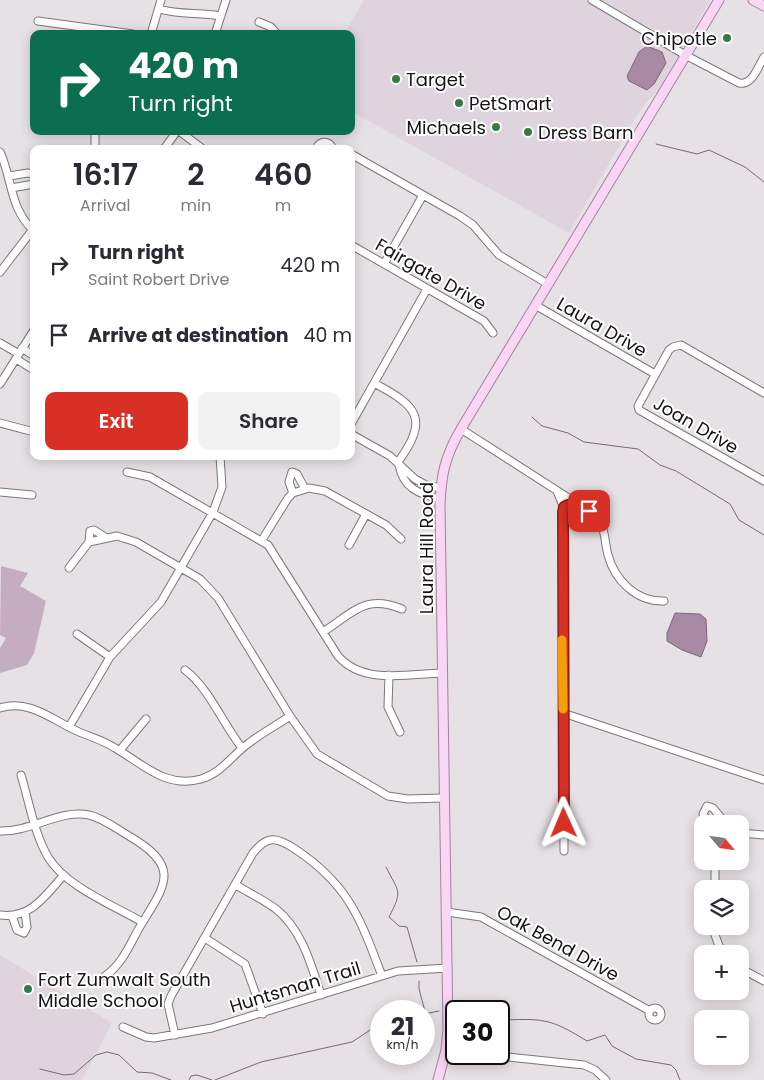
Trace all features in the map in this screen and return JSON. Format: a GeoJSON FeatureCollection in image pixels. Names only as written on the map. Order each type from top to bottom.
{"type":"FeatureCollection","features":[{"type":"Feature","properties":{"kind":"main road"},"geometry":{"type":"LineString","coordinates":[[717,2],[726,0]]}},
{"type":"Feature","properties":{"kind":"main road"},"geometry":{"type":"LineString","coordinates":[[753,0],[764,6]]}},
{"type":"Feature","properties":{"kind":"main road","name":"Laura Hill Road"},"geometry":{"type":"LineString","coordinates":[[447,1000],[440,499],[440,488],[446,460],[461,429],[687,56],[717,2]]}},
{"type":"Feature","properties":{"kind":"main road","name":"Laura Hill Road"},"geometry":{"type":"LineString","coordinates":[[438,1080],[445,1054]]}},
{"type":"Feature","properties":{"kind":"street"},"geometry":{"type":"LineString","coordinates":[[152,30],[161,0]]}},
{"type":"Feature","properties":{"kind":"street"},"geometry":{"type":"LineString","coordinates":[[216,30],[226,0]]}},
{"type":"Feature","properties":{"kind":"street"},"geometry":{"type":"LineString","coordinates":[[592,0],[728,79],[742,84],[750,81],[764,58]]}},
{"type":"Feature","properties":{"kind":"street"},"geometry":{"type":"LineString","coordinates":[[159,9],[178,14],[203,12],[220,16]]}},
{"type":"Feature","properties":{"kind":"street"},"geometry":{"type":"LineString","coordinates":[[38,21],[94,30]]}},
{"type":"Feature","properties":{"kind":"street"},"geometry":{"type":"LineString","coordinates":[[259,22],[274,30]]}},
{"type":"Feature","properties":{"kind":"street"},"geometry":{"type":"LineString","coordinates":[[167,145],[175,135]]}},
{"type":"Feature","properties":{"kind":"street"},"geometry":{"type":"LineString","coordinates":[[184,135],[197,145]]}},
{"type":"Feature","properties":{"kind":"street"},"geometry":{"type":"LineString","coordinates":[[318,145],[324,142],[331,145]]}},
{"type":"Feature","properties":{"kind":"street"},"geometry":{"type":"LineString","coordinates":[[0,152],[22,219],[30,226]]}},
{"type":"Feature","properties":{"kind":"street"},"geometry":{"type":"LineString","coordinates":[[355,156],[470,223],[499,255],[548,284]]}},
{"type":"Feature","properties":{"kind":"street"},"geometry":{"type":"LineString","coordinates":[[9,176],[30,175]]}},
{"type":"Feature","properties":{"kind":"street"},"geometry":{"type":"LineString","coordinates":[[11,188],[30,185]]}},
{"type":"Feature","properties":{"kind":"street"},"geometry":{"type":"LineString","coordinates":[[384,264],[423,195]]}},
{"type":"Feature","properties":{"kind":"street"},"geometry":{"type":"LineString","coordinates":[[0,272],[30,232]]}},
{"type":"Feature","properties":{"kind":"street","name":"Fairgate Drive"},"geometry":{"type":"LineString","coordinates":[[355,247],[484,321],[493,333]]}},
{"type":"Feature","properties":{"kind":"street"},"geometry":{"type":"LineString","coordinates":[[355,417],[427,289]]}},
{"type":"Feature","properties":{"kind":"street","name":"Laura Drive"},"geometry":{"type":"LineString","coordinates":[[535,305],[654,374]]}},
{"type":"Feature","properties":{"kind":"street"},"geometry":{"type":"LineString","coordinates":[[0,384],[30,336]]}},
{"type":"Feature","properties":{"kind":"street"},"geometry":{"type":"LineString","coordinates":[[0,343],[19,354],[30,366]]}},
{"type":"Feature","properties":{"kind":"street"},"geometry":{"type":"LineString","coordinates":[[654,374],[673,347],[681,345],[764,393]]}},
{"type":"Feature","properties":{"kind":"street"},"geometry":{"type":"LineString","coordinates":[[19,354],[30,355]]}},
{"type":"Feature","properties":{"kind":"street","name":"Joan Drive"},"geometry":{"type":"LineString","coordinates":[[654,374],[639,401],[638,406],[640,410],[764,481]]}},
{"type":"Feature","properties":{"kind":"street"},"geometry":{"type":"LineString","coordinates":[[374,383],[401,397],[414,414],[415,435],[398,462],[402,478],[408,486],[423,494],[440,499]]}},
{"type":"Feature","properties":{"kind":"street"},"geometry":{"type":"LineString","coordinates":[[0,423],[30,431]]}},
{"type":"Feature","properties":{"kind":"street"},"geometry":{"type":"LineString","coordinates":[[461,429],[595,515],[602,525],[610,562],[621,581],[646,600],[664,601]]}},
{"type":"Feature","properties":{"kind":"street"},"geometry":{"type":"LineString","coordinates":[[355,436],[398,462],[415,479],[426,485],[440,488]]}},
{"type":"Feature","properties":{"kind":"street"},"geometry":{"type":"LineString","coordinates":[[69,728],[110,657],[161,602],[213,512],[222,487],[220,460]]}},
{"type":"Feature","properties":{"kind":"street"},"geometry":{"type":"LineString","coordinates":[[127,472],[150,477],[262,540],[277,557],[338,656],[352,669],[370,675],[442,673]]}},
{"type":"Feature","properties":{"kind":"street"},"geometry":{"type":"LineString","coordinates":[[293,493],[289,482],[292,472],[297,474],[305,488]]}},
{"type":"Feature","properties":{"kind":"street"},"geometry":{"type":"LineString","coordinates":[[262,540],[281,506],[293,493],[305,488],[325,490],[386,525],[401,539]]}},
{"type":"Feature","properties":{"kind":"street"},"geometry":{"type":"LineString","coordinates":[[557,491],[561,498],[563,512],[564,851]]}},
{"type":"Feature","properties":{"kind":"street"},"geometry":{"type":"LineString","coordinates":[[0,492],[32,495]]}},
{"type":"Feature","properties":{"kind":"street"},"geometry":{"type":"LineString","coordinates":[[563,512],[568,504],[579,505]]}},
{"type":"Feature","properties":{"kind":"street"},"geometry":{"type":"LineString","coordinates":[[349,545],[366,514]]}},
{"type":"Feature","properties":{"kind":"street"},"geometry":{"type":"LineString","coordinates":[[69,568],[89,542],[105,537],[128,538],[200,579],[218,598],[290,716],[317,754],[381,793],[394,798],[443,798]]}},
{"type":"Feature","properties":{"kind":"street"},"geometry":{"type":"LineString","coordinates":[[323,632],[370,603],[386,603],[402,609]]}},
{"type":"Feature","properties":{"kind":"street"},"geometry":{"type":"LineString","coordinates":[[77,634],[110,657]]}},
{"type":"Feature","properties":{"kind":"street"},"geometry":{"type":"LineString","coordinates":[[185,670],[200,684],[242,748]]}},
{"type":"Feature","properties":{"kind":"street"},"geometry":{"type":"LineString","coordinates":[[388,675],[388,707],[400,732]]}},
{"type":"Feature","properties":{"kind":"street"},"geometry":{"type":"LineString","coordinates":[[0,708],[11,705],[30,707],[69,728],[120,750],[156,775],[179,782],[210,775],[221,768],[242,748],[290,716]]}},
{"type":"Feature","properties":{"kind":"street"},"geometry":{"type":"LineString","coordinates":[[563,713],[764,780]]}},
{"type":"Feature","properties":{"kind":"street"},"geometry":{"type":"LineString","coordinates":[[120,750],[146,719]]}},
{"type":"Feature","properties":{"kind":"street"},"geometry":{"type":"LineString","coordinates":[[21,775],[46,855],[63,876],[142,922]]}},
{"type":"Feature","properties":{"kind":"street"},"geometry":{"type":"LineString","coordinates":[[704,815],[704,808],[709,806],[718,815]]}},
{"type":"Feature","properties":{"kind":"street"},"geometry":{"type":"LineString","coordinates":[[0,831],[36,826],[69,815],[90,815],[153,851],[163,866],[163,885],[119,963],[106,976]]}},
{"type":"Feature","properties":{"kind":"street"},"geometry":{"type":"LineString","coordinates":[[749,834],[764,835]]}},
{"type":"Feature","properties":{"kind":"street"},"geometry":{"type":"LineString","coordinates":[[175,1035],[168,1004],[253,853],[260,844],[269,839],[281,841],[292,846],[315,862],[337,883],[361,922],[382,976]]}},
{"type":"Feature","properties":{"kind":"street"},"geometry":{"type":"LineString","coordinates":[[0,915],[12,916],[25,912],[40,903],[63,876]]}},
{"type":"Feature","properties":{"kind":"street"},"geometry":{"type":"LineString","coordinates":[[236,884],[274,908],[290,924],[310,959],[321,995]]}},
{"type":"Feature","properties":{"kind":"street"},"geometry":{"type":"LineString","coordinates":[[12,916],[16,930],[24,932],[28,927],[25,912]]}},
{"type":"Feature","properties":{"kind":"street","name":"Oak Bend Drive"},"geometry":{"type":"LineString","coordinates":[[447,912],[481,917],[650,1011]]}},
{"type":"Feature","properties":{"kind":"street"},"geometry":{"type":"LineString","coordinates":[[205,938],[236,956],[245,964],[263,1014]]}},
{"type":"Feature","properties":{"kind":"street","name":"Huntsman Trail"},"geometry":{"type":"LineString","coordinates":[[123,1027],[146,1037],[175,1035],[212,1028],[263,1014],[382,976],[408,970],[448,968]]}},
{"type":"Feature","properties":{"kind":"street"},"geometry":{"type":"LineString","coordinates":[[749,973],[764,981]]}},
{"type":"Feature","properties":{"kind":"street"},"geometry":{"type":"LineString","coordinates":[[510,1057],[584,1065],[595,1070],[606,1080]]}},
{"type":"Feature","properties":{"kind":"shaded area"},"geometry":{"type":"Polygon","coordinates":[[[364,0],[710,0],[659,90],[647,101],[634,120],[569,233],[355,113],[355,30],[346,30],[364,0]]]}},
{"type":"Feature","properties":{"kind":"shaded area"},"geometry":{"type":"Polygon","coordinates":[[[647,46],[662,52],[666,63],[654,84],[647,90],[629,81],[627,76],[639,52],[647,46]]]}},
{"type":"Feature","properties":{"kind":"shaded area"},"geometry":{"type":"Polygon","coordinates":[[[1,566],[28,573],[20,586],[46,601],[34,653],[27,665],[0,673],[0,648],[6,638],[0,635],[1,566]]]}},
{"type":"Feature","properties":{"kind":"shaded area"},"geometry":{"type":"Polygon","coordinates":[[[675,613],[700,614],[706,619],[707,641],[701,657],[682,650],[667,641],[667,633],[675,613]]]}},
{"type":"Feature","properties":{"kind":"shaded area","name":"Fort Zumwalt South Middle School"},"geometry":{"type":"Polygon","coordinates":[[[0,955],[112,1023],[82,1080],[0,1080],[0,955]]]}},
{"type":"Feature","properties":{"kind":"waterway"},"geometry":{"type":"LineString","coordinates":[[656,144],[697,154],[709,150],[745,167],[764,182]]}},
{"type":"Feature","properties":{"kind":"waterway"},"geometry":{"type":"LineString","coordinates":[[532,417],[542,426],[568,433],[584,442],[638,449],[660,465],[676,471],[730,504],[739,520],[764,535]]}},
{"type":"Feature","properties":{"kind":"waterway"},"geometry":{"type":"LineString","coordinates":[[386,867],[398,892],[389,917],[399,926],[407,927],[417,962]]}},
{"type":"Feature","properties":{"kind":"waterway"},"geometry":{"type":"LineString","coordinates":[[419,981],[422,1000]]}},
{"type":"Feature","properties":{"kind":"waterway"},"geometry":{"type":"LineString","coordinates":[[435,1012],[439,1011]]}},
{"type":"Feature","properties":{"kind":"waterway"},"geometry":{"type":"LineString","coordinates":[[510,1020],[545,1021],[563,1027],[587,1041],[605,1035],[612,1046],[636,1059],[671,1065],[676,1070],[680,1080]]}},
{"type":"Feature","properties":{"kind":"waterway"},"geometry":{"type":"LineString","coordinates":[[215,1080],[261,1062],[352,1042],[370,1030]]}},
{"type":"Feature","properties":{"kind":"waterway"},"geometry":{"type":"LineString","coordinates":[[40,1069],[64,1075],[74,1074],[96,1055],[107,1052],[119,1055],[137,1072],[152,1073],[171,1080]]}},
{"type":"Feature","properties":{"kind":"waterway"},"geometry":{"type":"LineString","coordinates":[[189,1080],[191,1076],[197,1075],[212,1080]]}},
{"type":"Feature","properties":{"kind":"slow traffic"},"geometry":{"type":"LineString","coordinates":[[562,640],[563,709]]}},
{"type":"Feature","properties":{"kind":"place","name":"Chipotle"},"geometry":{"type":"Point","coordinates":[727,38]}},
{"type":"Feature","properties":{"kind":"place","name":"Target"},"geometry":{"type":"Point","coordinates":[396,79]}},
{"type":"Feature","properties":{"kind":"place","name":"PetSmart"},"geometry":{"type":"Point","coordinates":[459,103]}},
{"type":"Feature","properties":{"kind":"place","name":"Michaels"},"geometry":{"type":"Point","coordinates":[496,127]}},
{"type":"Feature","properties":{"kind":"place","name":"Dress Barn"},"geometry":{"type":"Point","coordinates":[528,132]}},
{"type":"Feature","properties":{"kind":"place","name":"Fort Zumwalt South Middle School"},"geometry":{"type":"Point","coordinates":[28,989]}},
{"type":"Feature","properties":{"kind":"route"},"geometry":{"type":"LineString","coordinates":[[564,823],[563,512],[564,507],[568,504],[579,505],[589,511]]}}]}
